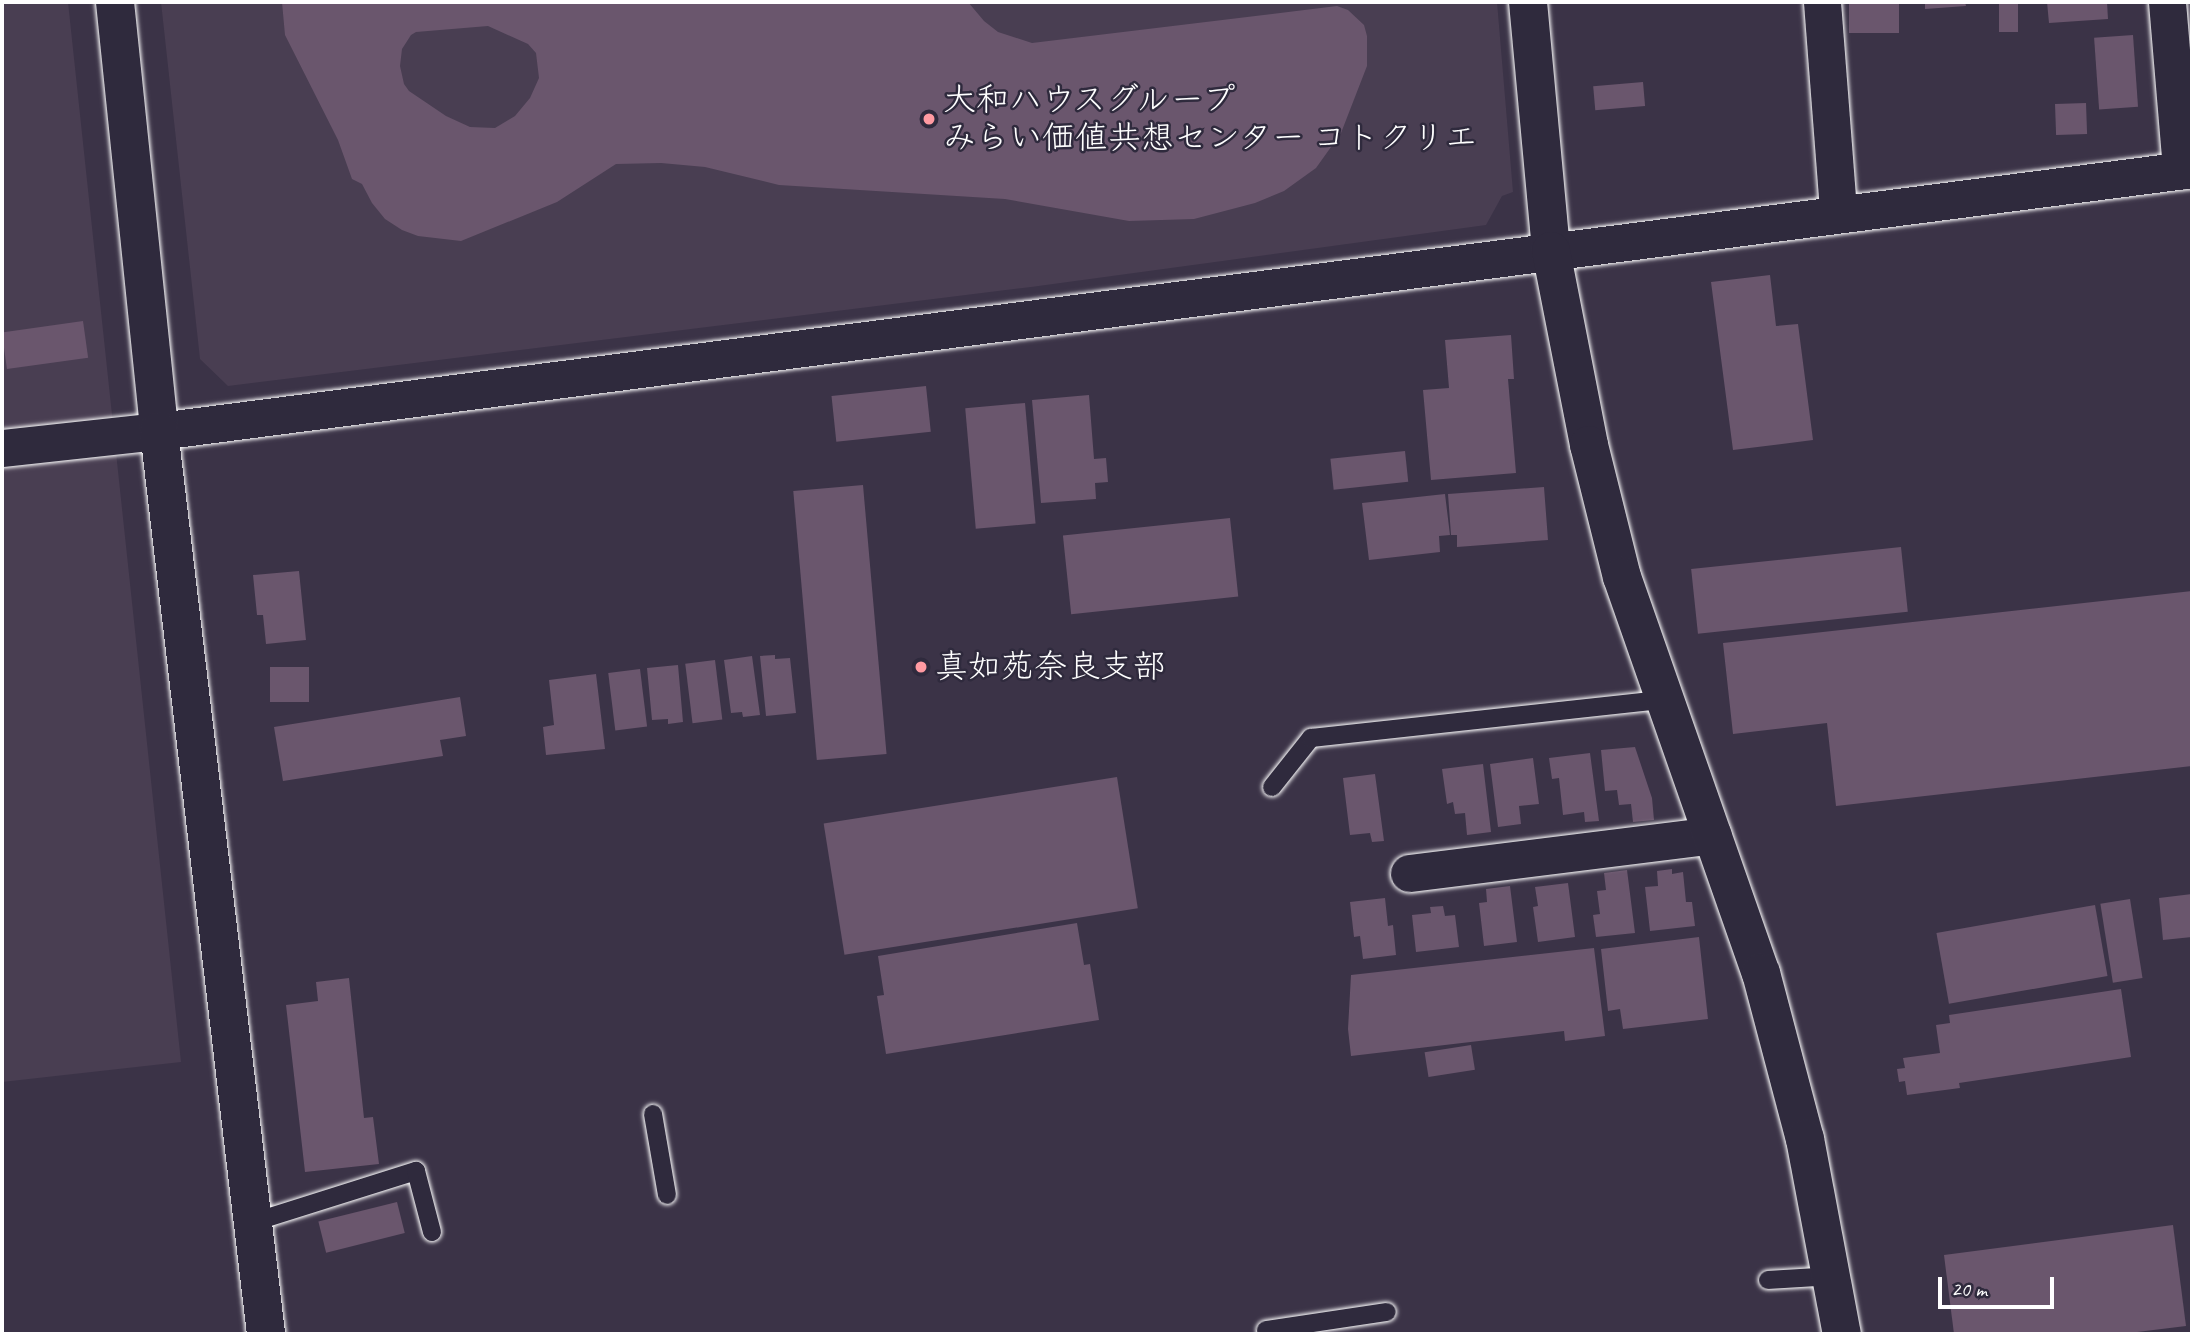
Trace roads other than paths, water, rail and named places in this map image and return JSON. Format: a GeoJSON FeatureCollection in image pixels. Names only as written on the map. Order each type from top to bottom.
{"type":"FeatureCollection","features":[{"type":"Feature","properties":{"kind":"street"},"geometry":{"type":"LineString","coordinates":[[115,2],[159,430],[266,1334]]}},
{"type":"Feature","properties":{"kind":"street"},"geometry":{"type":"LineString","coordinates":[[1528,2],[1551,251],[1564,330],[1615,550],[1663,701],[1713,835],[1764,986],[1805,1139],[1842,1334]]}},
{"type":"Feature","properties":{"kind":"street"},"geometry":{"type":"LineString","coordinates":[[1822,2],[1838,212]]}},
{"type":"Feature","properties":{"kind":"street"},"geometry":{"type":"LineString","coordinates":[[2,448],[159,430],[1838,212],[2187,170],[2167,2]]}},
{"type":"Feature","properties":{"kind":"street"},"geometry":{"type":"LineString","coordinates":[[1409,873],[1713,835]]}},
{"type":"Feature","properties":{"kind":"lane"},"geometry":{"type":"LineString","coordinates":[[1272,787],[1311,738],[1663,701]]}},
{"type":"Feature","properties":{"kind":"lane"},"geometry":{"type":"LineString","coordinates":[[653,1114],[667,1195]]}},
{"type":"Feature","properties":{"kind":"lane"},"geometry":{"type":"LineString","coordinates":[[254,1222],[416,1171],[432,1232]]}},
{"type":"Feature","properties":{"kind":"lane"},"geometry":{"type":"LineString","coordinates":[[1768,1280],[1833,1276]]}},
{"type":"Feature","properties":{"kind":"lane"},"geometry":{"type":"LineString","coordinates":[[1266,1330],[1387,1312]]}},
{"type":"Feature","properties":{"kind":"place","name":"大和ハウスグループ みらい価値共想センター コトクリエ"},"geometry":{"type":"Point","coordinates":[929,119]}},
{"type":"Feature","properties":{"kind":"place","name":"真如苑奈良支部"},"geometry":{"type":"Point","coordinates":[921,667]}}]}
